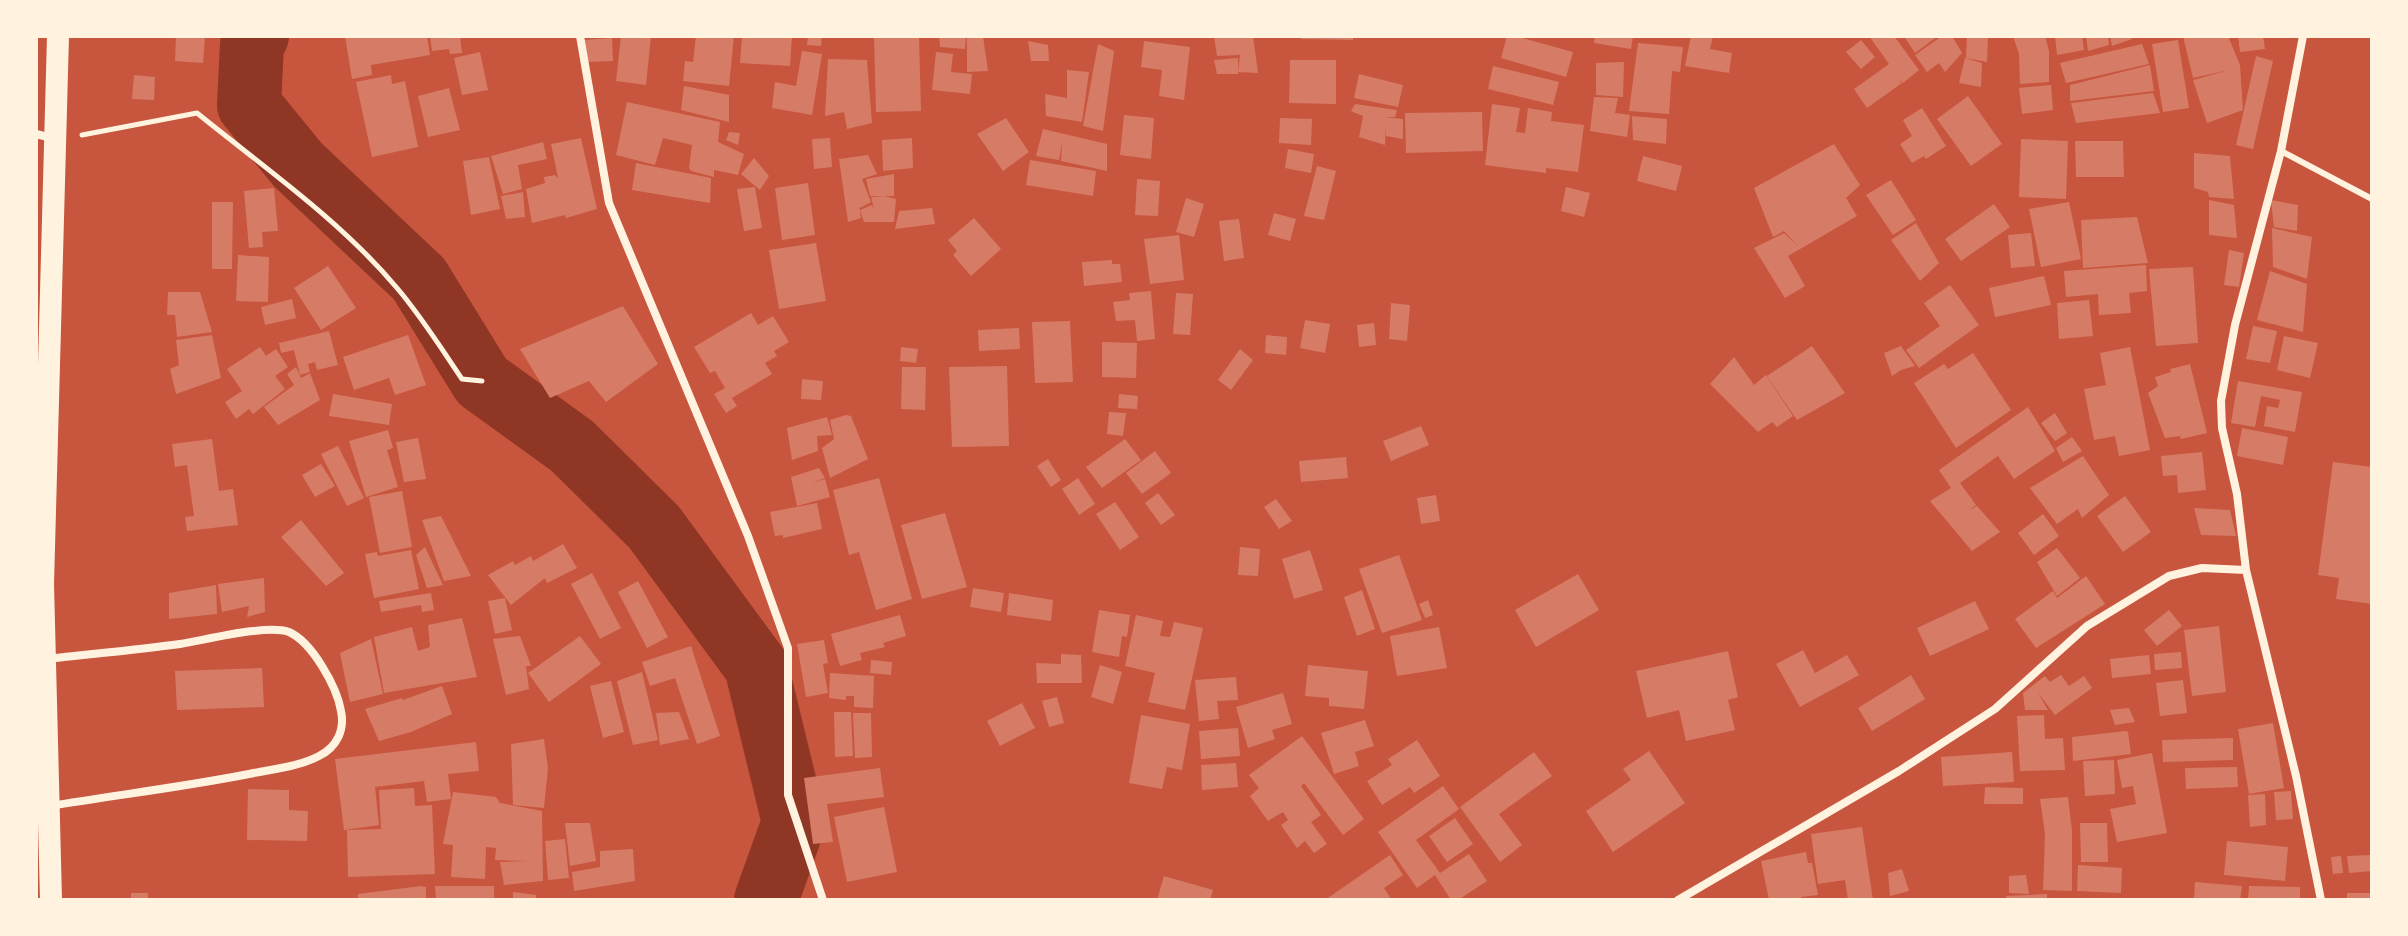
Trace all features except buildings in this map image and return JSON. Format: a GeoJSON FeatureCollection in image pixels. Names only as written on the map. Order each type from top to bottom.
{"type":"FeatureCollection","features":[{"type":"Feature","properties":{"kind":"highway"},"geometry":{"type":"LineString","coordinates":[[51,900],[39,555],[47,137],[58,36]]}},
{"type":"Feature","properties":{"kind":"street"},"geometry":{"type":"LineString","coordinates":[[580,36],[609,203],[748,536],[788,648],[788,795],[823,900]]}},
{"type":"Feature","properties":{"kind":"street"},"geometry":{"type":"LineString","coordinates":[[2303,36],[2281,151],[2235,325],[2221,401],[2222,428],[2237,494],[2246,570],[2300,790],[2321,900]]}},
{"type":"Feature","properties":{"kind":"street"},"geometry":{"type":"LineString","coordinates":[[1678,900],[1899,771],[1995,709],[2087,626],[2169,576],[2202,568],[2246,570]]}},
{"type":"Feature","properties":{"kind":"street"},"geometry":{"type":"LineString","coordinates":[[45,659],[179,644],[273,629],[289,633],[304,642],[317,656],[341,706],[344,724],[331,748],[299,764],[49,806]]}},
{"type":"Feature","properties":{"kind":"lane"},"geometry":{"type":"LineString","coordinates":[[2281,151],[2372,199]]}},
{"type":"Feature","properties":{"kind":"path"},"geometry":{"type":"LineString","coordinates":[[47,137],[197,113],[311,203],[359,247],[399,289],[462,379],[482,381]]}},
{"type":"Feature","properties":{"kind":"waterway"},"geometry":{"type":"LineString","coordinates":[[257,36],[252,44],[249,105],[298,165],[419,279],[482,381],[572,446],[654,527],[756,666],[794,822],[766,900]]}}]}
